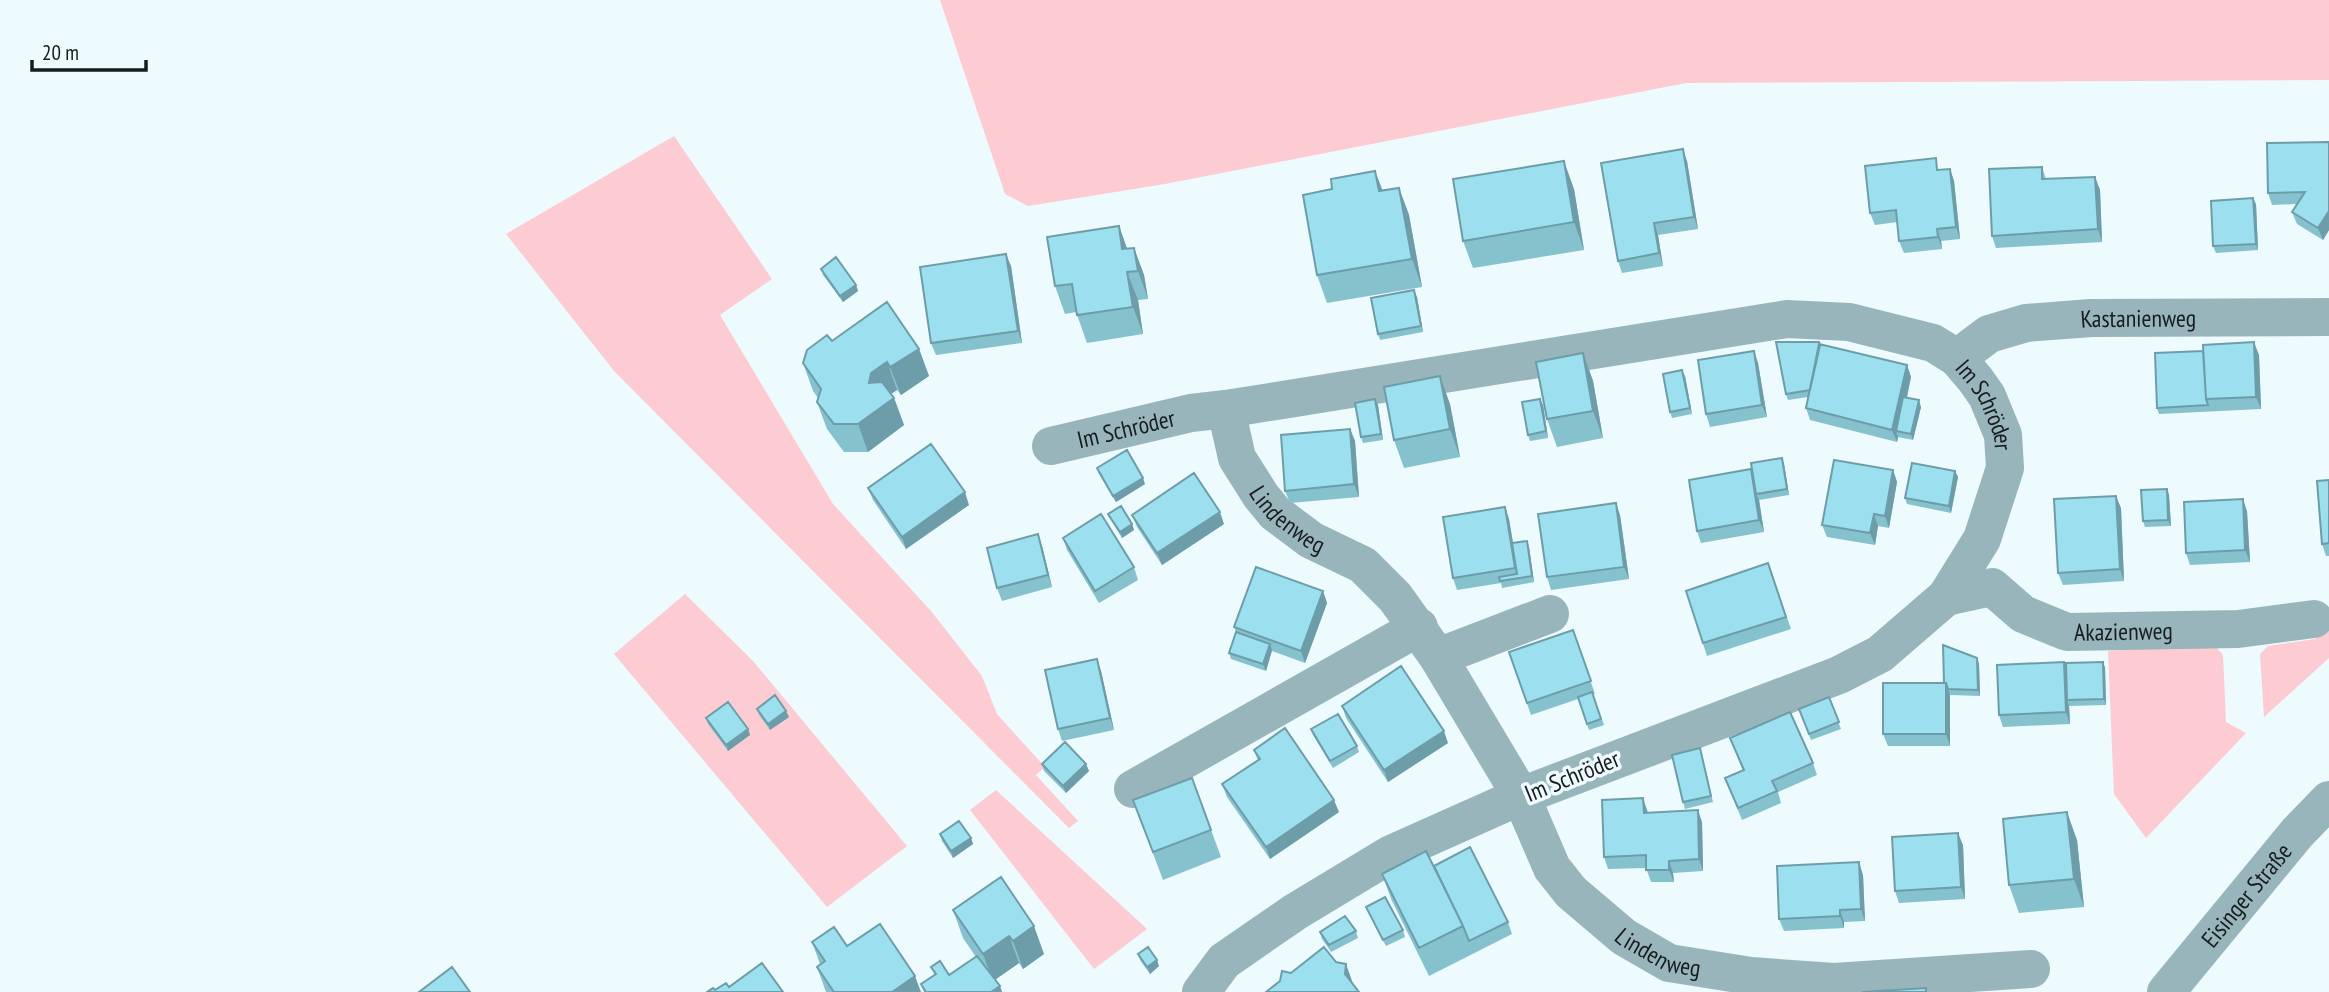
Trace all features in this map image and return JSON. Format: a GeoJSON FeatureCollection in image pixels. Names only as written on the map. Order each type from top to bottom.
{"type":"FeatureCollection","features":[{"type":"Feature","properties":{"kind":"street","name":"Kastanienweg"},"geometry":{"type":"LineString","coordinates":[[1957,358],[1989,334],[2026,323],[2091,318],[2329,317]]}},
{"type":"Feature","properties":{"kind":"street","name":"Im Schröder"},"geometry":{"type":"LineString","coordinates":[[1051,446],[1191,413],[1787,319],[1849,322],[1933,343],[1957,358],[1975,379],[1991,405],[2004,435],[2005,468],[1982,539],[1946,597],[1880,654],[1839,676],[1521,796],[1391,854],[1295,912],[1224,961],[1201,992]]}},
{"type":"Feature","properties":{"kind":"street","name":"Lindenweg"},"geometry":{"type":"LineString","coordinates":[[1226,409],[1237,458],[1261,496],[1275,513],[1311,540],[1363,565],[1395,597],[1429,642],[1521,796],[1552,869],[1571,892],[1624,937],[1669,963],[1751,976],[1834,982],[2031,969]]}},
{"type":"Feature","properties":{"kind":"street","name":"Akazienweg"},"geometry":{"type":"LineString","coordinates":[[1946,597],[1992,587],[2023,614],[2067,632],[2238,629],[2314,619]]}},
{"type":"Feature","properties":{"kind":"street"},"geometry":{"type":"LineString","coordinates":[[1133,789],[1429,642],[1550,614]]}},
{"type":"Feature","properties":{"kind":"street","name":"Eisinger Straße"},"geometry":{"type":"LineString","coordinates":[[2166,992],[2297,833],[2329,800]]}},
{"type":"Feature","properties":{"kind":"shaded area"},"geometry":{"type":"Polygon","coordinates":[[[940,0],[2329,0],[2329,80],[1686,83],[1165,184],[1028,206],[1005,194],[940,0]]]}},
{"type":"Feature","properties":{"kind":"shaded area"},"geometry":{"type":"Polygon","coordinates":[[[674,136],[772,279],[720,315],[833,504],[931,611],[982,676],[997,714],[1045,767],[1036,775],[1078,821],[1069,828],[614,371],[506,234],[674,136]]]}},
{"type":"Feature","properties":{"kind":"shaded area"},"geometry":{"type":"Polygon","coordinates":[[[685,594],[753,661],[907,846],[827,907],[614,654],[685,594]]]}},
{"type":"Feature","properties":{"kind":"shaded area"},"geometry":{"type":"Polygon","coordinates":[[[2329,626],[2329,658],[2264,717],[2260,654],[2268,646],[2315,639],[2329,626]]]}},
{"type":"Feature","properties":{"kind":"shaded area"},"geometry":{"type":"Polygon","coordinates":[[[2213,643],[2223,655],[2226,722],[2246,733],[2146,838],[2114,794],[2108,651],[2213,643]]]}},
{"type":"Feature","properties":{"kind":"shaded area"},"geometry":{"type":"Polygon","coordinates":[[[996,790],[1147,929],[1094,969],[970,810],[996,790]]]}},
{"type":"Feature","properties":{"kind":"building"},"geometry":{"type":"Polygon","coordinates":[[[2329,142],[2329,211],[2318,228],[2292,212],[2305,192],[2268,193],[2267,143],[2329,142]]]}},
{"type":"Feature","properties":{"kind":"building"},"geometry":{"type":"Polygon","coordinates":[[[1683,149],[1694,217],[1654,223],[1659,253],[1618,261],[1601,163],[1683,149]]]}},
{"type":"Feature","properties":{"kind":"building"},"geometry":{"type":"Polygon","coordinates":[[[1936,158],[1937,170],[1950,169],[1956,227],[1937,229],[1938,237],[1899,241],[1896,210],[1870,213],[1865,166],[1936,158]]]}},
{"type":"Feature","properties":{"kind":"building"},"geometry":{"type":"Polygon","coordinates":[[[1564,161],[1574,222],[1463,241],[1453,179],[1564,161]]]}},
{"type":"Feature","properties":{"kind":"building"},"geometry":{"type":"Polygon","coordinates":[[[2042,167],[2042,179],[2095,177],[2098,229],[1992,236],[1989,169],[2042,167]]]}},
{"type":"Feature","properties":{"kind":"building"},"geometry":{"type":"Polygon","coordinates":[[[1375,171],[1379,191],[1399,188],[1412,259],[1317,275],[1303,195],[1332,189],[1331,179],[1375,171]]]}},
{"type":"Feature","properties":{"kind":"building"},"geometry":{"type":"Polygon","coordinates":[[[2253,198],[2256,244],[2213,246],[2211,201],[2253,198]]]}},
{"type":"Feature","properties":{"kind":"building"},"geometry":{"type":"Polygon","coordinates":[[[1119,226],[1122,249],[1134,248],[1138,271],[1127,272],[1133,307],[1077,315],[1072,284],[1055,286],[1047,237],[1119,226]]]}},
{"type":"Feature","properties":{"kind":"building"},"geometry":{"type":"Polygon","coordinates":[[[1006,254],[1018,331],[931,343],[920,267],[1006,254]]]}},
{"type":"Feature","properties":{"kind":"building"},"geometry":{"type":"Polygon","coordinates":[[[836,257],[856,285],[840,296],[821,269],[836,257]]]}},
{"type":"Feature","properties":{"kind":"building"},"geometry":{"type":"Polygon","coordinates":[[[1414,290],[1421,326],[1378,334],[1371,298],[1414,290]]]}},
{"type":"Feature","properties":{"kind":"building"},"geometry":{"type":"Polygon","coordinates":[[[887,302],[919,349],[890,367],[887,362],[871,373],[869,383],[882,382],[894,398],[858,424],[834,424],[817,402],[821,389],[803,363],[807,350],[827,335],[832,341],[887,302]]]}},
{"type":"Feature","properties":{"kind":"building"},"geometry":{"type":"Polygon","coordinates":[[[1776,342],[1819,342],[1810,390],[1786,394],[1776,342]]]}},
{"type":"Feature","properties":{"kind":"building"},"geometry":{"type":"Polygon","coordinates":[[[2254,342],[2256,397],[2206,399],[2203,345],[2254,342]]]}},
{"type":"Feature","properties":{"kind":"building"},"geometry":{"type":"Polygon","coordinates":[[[1819,344],[1907,365],[1892,430],[1806,408],[1819,344]]]}},
{"type":"Feature","properties":{"kind":"building"},"geometry":{"type":"Polygon","coordinates":[[[1754,351],[1762,405],[1706,414],[1698,360],[1754,351]]]}},
{"type":"Feature","properties":{"kind":"building"},"geometry":{"type":"Polygon","coordinates":[[[2203,351],[2208,405],[2157,408],[2155,353],[2203,351]]]}},
{"type":"Feature","properties":{"kind":"building"},"geometry":{"type":"Polygon","coordinates":[[[1583,353],[1593,411],[1547,419],[1536,362],[1583,353]]]}},
{"type":"Feature","properties":{"kind":"building"},"geometry":{"type":"Polygon","coordinates":[[[1682,370],[1690,408],[1670,412],[1663,374],[1682,370]]]}},
{"type":"Feature","properties":{"kind":"building"},"geometry":{"type":"Polygon","coordinates":[[[1440,376],[1450,429],[1394,440],[1384,387],[1440,376]]]}},
{"type":"Feature","properties":{"kind":"building"},"geometry":{"type":"Polygon","coordinates":[[[1903,397],[1919,400],[1911,434],[1896,431],[1903,397]]]}},
{"type":"Feature","properties":{"kind":"building"},"geometry":{"type":"Polygon","coordinates":[[[1375,399],[1381,434],[1361,437],[1355,403],[1375,399]]]}},
{"type":"Feature","properties":{"kind":"building"},"geometry":{"type":"Polygon","coordinates":[[[1540,399],[1546,431],[1528,435],[1522,402],[1540,399]]]}},
{"type":"Feature","properties":{"kind":"building"},"geometry":{"type":"Polygon","coordinates":[[[1350,429],[1354,484],[1285,491],[1281,435],[1350,429]]]}},
{"type":"Feature","properties":{"kind":"building"},"geometry":{"type":"Polygon","coordinates":[[[931,444],[965,492],[902,537],[868,488],[931,444]]]}},
{"type":"Feature","properties":{"kind":"building"},"geometry":{"type":"Polygon","coordinates":[[[1127,450],[1143,478],[1113,496],[1097,468],[1127,450]]]}},
{"type":"Feature","properties":{"kind":"building"},"geometry":{"type":"Polygon","coordinates":[[[1782,458],[1787,489],[1756,494],[1751,463],[1782,458]]]}},
{"type":"Feature","properties":{"kind":"building"},"geometry":{"type":"Polygon","coordinates":[[[1834,460],[1893,470],[1885,516],[1874,514],[1870,533],[1822,525],[1834,460]]]}},
{"type":"Feature","properties":{"kind":"building"},"geometry":{"type":"Polygon","coordinates":[[[1912,463],[1955,471],[1949,506],[1905,498],[1912,463]]]}},
{"type":"Feature","properties":{"kind":"building"},"geometry":{"type":"Polygon","coordinates":[[[1751,469],[1759,520],[1697,531],[1689,480],[1751,469]]]}},
{"type":"Feature","properties":{"kind":"building"},"geometry":{"type":"Polygon","coordinates":[[[1194,473],[1220,512],[1157,553],[1132,515],[1194,473]]]}},
{"type":"Feature","properties":{"kind":"building"},"geometry":{"type":"Polygon","coordinates":[[[2329,480],[2329,543],[2322,544],[2317,481],[2329,480]]]}},
{"type":"Feature","properties":{"kind":"building"},"geometry":{"type":"Polygon","coordinates":[[[2167,489],[2168,520],[2143,521],[2141,490],[2167,489]]]}},
{"type":"Feature","properties":{"kind":"building"},"geometry":{"type":"Polygon","coordinates":[[[2116,496],[2120,569],[2058,573],[2054,499],[2116,496]]]}},
{"type":"Feature","properties":{"kind":"building"},"geometry":{"type":"Polygon","coordinates":[[[2243,499],[2245,550],[2186,553],[2184,502],[2243,499]]]}},
{"type":"Feature","properties":{"kind":"building"},"geometry":{"type":"Polygon","coordinates":[[[1616,503],[1624,567],[1547,577],[1538,514],[1616,503]]]}},
{"type":"Feature","properties":{"kind":"building"},"geometry":{"type":"Polygon","coordinates":[[[1121,506],[1132,524],[1120,532],[1108,514],[1121,506]]]}},
{"type":"Feature","properties":{"kind":"building"},"geometry":{"type":"Polygon","coordinates":[[[1505,507],[1515,568],[1453,578],[1443,517],[1505,507]]]}},
{"type":"Feature","properties":{"kind":"building"},"geometry":{"type":"Polygon","coordinates":[[[1101,514],[1134,567],[1095,591],[1063,538],[1101,514]]]}},
{"type":"Feature","properties":{"kind":"building"},"geometry":{"type":"Polygon","coordinates":[[[1038,534],[1048,575],[997,588],[987,548],[1038,534]]]}},
{"type":"Feature","properties":{"kind":"building"},"geometry":{"type":"Polygon","coordinates":[[[1527,541],[1532,576],[1500,581],[1499,577],[1517,574],[1512,543],[1527,541]]]}},
{"type":"Feature","properties":{"kind":"building"},"geometry":{"type":"Polygon","coordinates":[[[1768,563],[1786,617],[1703,643],[1686,591],[1768,563]]]}},
{"type":"Feature","properties":{"kind":"building"},"geometry":{"type":"Polygon","coordinates":[[[1256,567],[1323,591],[1301,651],[1234,627],[1256,567]]]}},
{"type":"Feature","properties":{"kind":"building"},"geometry":{"type":"Polygon","coordinates":[[[1573,630],[1591,681],[1527,703],[1509,652],[1573,630]]]}},
{"type":"Feature","properties":{"kind":"building"},"geometry":{"type":"Polygon","coordinates":[[[1236,632],[1270,644],[1263,664],[1229,653],[1236,632]]]}},
{"type":"Feature","properties":{"kind":"building"},"geometry":{"type":"Polygon","coordinates":[[[1943,645],[1977,658],[1978,690],[1948,689],[1944,683],[1943,645]]]}},
{"type":"Feature","properties":{"kind":"building"},"geometry":{"type":"Polygon","coordinates":[[[1097,659],[1110,718],[1058,729],[1045,670],[1097,659]]]}},
{"type":"Feature","properties":{"kind":"building"},"geometry":{"type":"Polygon","coordinates":[[[2064,662],[2066,712],[1999,715],[1997,665],[2064,662]]]}},
{"type":"Feature","properties":{"kind":"building"},"geometry":{"type":"Polygon","coordinates":[[[2103,662],[2104,699],[2067,700],[2066,663],[2103,662]]]}},
{"type":"Feature","properties":{"kind":"building"},"geometry":{"type":"Polygon","coordinates":[[[1401,666],[1444,731],[1384,770],[1342,706],[1401,666]]]}},
{"type":"Feature","properties":{"kind":"building"},"geometry":{"type":"Polygon","coordinates":[[[1883,683],[1946,683],[1946,734],[1883,734],[1883,683]]]}},
{"type":"Feature","properties":{"kind":"building"},"geometry":{"type":"Polygon","coordinates":[[[1592,692],[1601,719],[1587,724],[1578,697],[1592,692]]]}},
{"type":"Feature","properties":{"kind":"building"},"geometry":{"type":"Polygon","coordinates":[[[775,695],[786,711],[768,724],[757,709],[775,695]]]}},
{"type":"Feature","properties":{"kind":"building"},"geometry":{"type":"Polygon","coordinates":[[[1829,697],[1839,722],[1809,734],[1799,709],[1829,697]]]}},
{"type":"Feature","properties":{"kind":"building"},"geometry":{"type":"Polygon","coordinates":[[[728,702],[748,729],[726,745],[706,718],[728,702]]]}},
{"type":"Feature","properties":{"kind":"building"},"geometry":{"type":"Polygon","coordinates":[[[1790,712],[1813,763],[1772,781],[1777,791],[1738,808],[1725,778],[1744,770],[1730,738],[1790,712]]]}},
{"type":"Feature","properties":{"kind":"building"},"geometry":{"type":"Polygon","coordinates":[[[1338,714],[1357,746],[1330,761],[1311,729],[1338,714]]]}},
{"type":"Feature","properties":{"kind":"building"},"geometry":{"type":"Polygon","coordinates":[[[1285,728],[1334,800],[1266,847],[1222,784],[1260,759],[1254,750],[1285,728]]]}},
{"type":"Feature","properties":{"kind":"building"},"geometry":{"type":"Polygon","coordinates":[[[1065,742],[1086,764],[1063,786],[1042,764],[1065,742]]]}},
{"type":"Feature","properties":{"kind":"building"},"geometry":{"type":"Polygon","coordinates":[[[1700,748],[1711,796],[1683,802],[1672,755],[1700,748]]]}},
{"type":"Feature","properties":{"kind":"building"},"geometry":{"type":"Polygon","coordinates":[[[1192,778],[1211,830],[1153,852],[1133,800],[1192,778]]]}},
{"type":"Feature","properties":{"kind":"building"},"geometry":{"type":"Polygon","coordinates":[[[1643,798],[1644,813],[1698,810],[1699,859],[1669,861],[1669,870],[1646,870],[1646,855],[1604,857],[1602,800],[1643,798]]]}},
{"type":"Feature","properties":{"kind":"building"},"geometry":{"type":"Polygon","coordinates":[[[2067,812],[2074,879],[2009,885],[2003,819],[2067,812]]]}},
{"type":"Feature","properties":{"kind":"building"},"geometry":{"type":"Polygon","coordinates":[[[959,821],[971,838],[951,851],[940,834],[959,821]]]}},
{"type":"Feature","properties":{"kind":"building"},"geometry":{"type":"Polygon","coordinates":[[[1958,833],[1961,887],[1895,891],[1892,837],[1958,833]]]}},
{"type":"Feature","properties":{"kind":"building"},"geometry":{"type":"Polygon","coordinates":[[[1470,847],[1508,922],[1469,941],[1434,866],[1470,847]]]}},
{"type":"Feature","properties":{"kind":"building"},"geometry":{"type":"Polygon","coordinates":[[[1426,851],[1463,926],[1419,948],[1382,874],[1426,851]]]}},
{"type":"Feature","properties":{"kind":"building"},"geometry":{"type":"Polygon","coordinates":[[[1859,862],[1861,909],[1840,910],[1840,916],[1779,919],[1777,866],[1859,862]]]}},
{"type":"Feature","properties":{"kind":"building"},"geometry":{"type":"Polygon","coordinates":[[[1001,877],[1034,926],[1013,941],[1009,936],[983,954],[953,910],[1001,877]]]}},
{"type":"Feature","properties":{"kind":"building"},"geometry":{"type":"Polygon","coordinates":[[[1385,897],[1403,930],[1383,940],[1366,907],[1385,897]]]}},
{"type":"Feature","properties":{"kind":"building"},"geometry":{"type":"Polygon","coordinates":[[[1345,916],[1356,931],[1329,945],[1320,932],[1345,916]]]}},
{"type":"Feature","properties":{"kind":"building"},"geometry":{"type":"Polygon","coordinates":[[[880,924],[915,976],[892,992],[834,992],[817,967],[825,961],[812,942],[834,927],[847,946],[880,924]]]}},
{"type":"Feature","properties":{"kind":"building"},"geometry":{"type":"Polygon","coordinates":[[[1148,947],[1157,960],[1147,967],[1138,954],[1148,947]]]}},
{"type":"Feature","properties":{"kind":"building"},"geometry":{"type":"Polygon","coordinates":[[[1324,947],[1336,962],[1346,964],[1345,974],[1359,992],[1266,992],[1280,981],[1282,971],[1291,973],[1324,947]]]}},
{"type":"Feature","properties":{"kind":"building"},"geometry":{"type":"Polygon","coordinates":[[[977,956],[1000,986],[991,992],[926,992],[921,984],[936,974],[931,967],[940,961],[949,975],[977,956]]]}},
{"type":"Feature","properties":{"kind":"building"},"geometry":{"type":"Polygon","coordinates":[[[762,963],[783,992],[707,992],[726,983],[729,987],[762,963]]]}},
{"type":"Feature","properties":{"kind":"building"},"geometry":{"type":"Polygon","coordinates":[[[452,967],[470,992],[419,992],[452,967]]]}},
{"type":"Feature","properties":{"kind":"building"},"geometry":{"type":"Polygon","coordinates":[[[1926,988],[1926,992],[1862,992],[1926,988]]]}}]}
